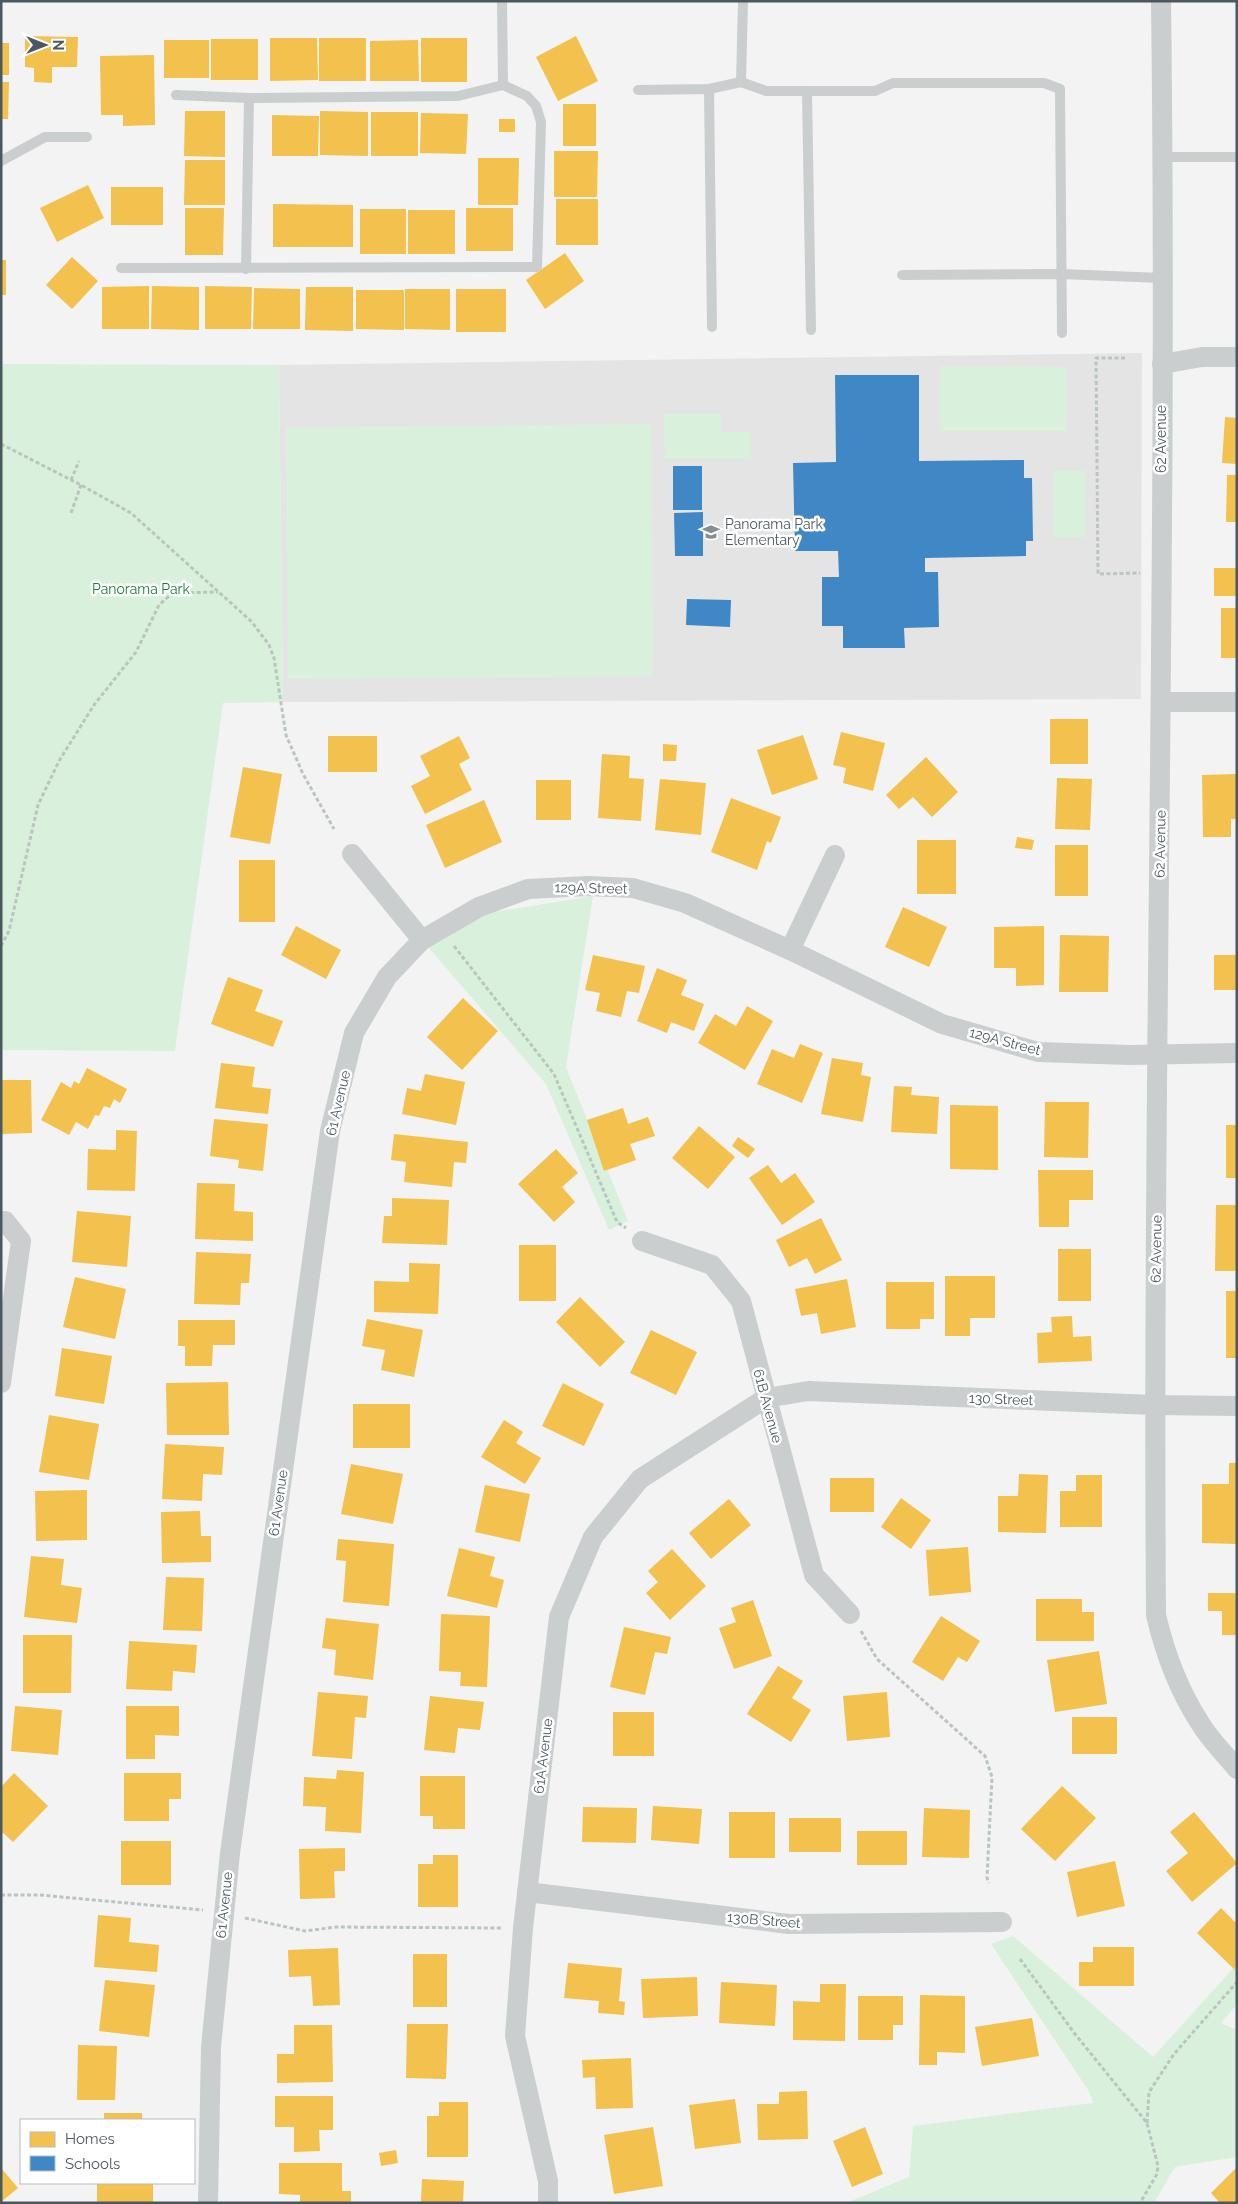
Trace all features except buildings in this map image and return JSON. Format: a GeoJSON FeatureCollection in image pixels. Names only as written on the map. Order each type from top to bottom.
{"type":"FeatureCollection","features":[{"type":"Feature","properties":{"kind":"street","name":"62 Avenue"},"geometry":{"type":"LineString","coordinates":[[1161,1],[1162,702],[1154,1405],[1156,1615],[1164,1649],[1177,1683],[1200,1725],[1237,1769]]}},
{"type":"Feature","properties":{"kind":"street"},"geometry":{"type":"LineString","coordinates":[[1162,364],[1202,357],[1237,357]]}},
{"type":"Feature","properties":{"kind":"street"},"geometry":{"type":"LineString","coordinates":[[1162,702],[1237,702]]}},
{"type":"Feature","properties":{"kind":"street"},"geometry":{"type":"LineString","coordinates":[[352,854],[422,940]]}},
{"type":"Feature","properties":{"kind":"street"},"geometry":{"type":"LineString","coordinates":[[790,950],[835,855]]}},
{"type":"Feature","properties":{"kind":"street","name":"129A Street"},"geometry":{"type":"LineString","coordinates":[[422,940],[479,907],[528,889],[588,886],[633,888],[685,903],[790,950],[942,1024],[1038,1052],[1237,1053]]}},
{"type":"Feature","properties":{"kind":"street","name":"61 Avenue"},"geometry":{"type":"LineString","coordinates":[[208,2203],[210,2047],[230,1853],[330,1131],[354,1033],[387,977],[422,940]]}},
{"type":"Feature","properties":{"kind":"street"},"geometry":{"type":"LineString","coordinates":[[1,1383],[21,1241],[3,1221]]}},
{"type":"Feature","properties":{"kind":"street","name":"61B Avenue"},"geometry":{"type":"LineString","coordinates":[[642,1241],[712,1265],[741,1301],[814,1575],[850,1614]]}},
{"type":"Feature","properties":{"kind":"street","name":"130 Street"},"geometry":{"type":"LineString","coordinates":[[766,1398],[808,1391],[1154,1405],[1237,1406]]}},
{"type":"Feature","properties":{"kind":"street","name":"61A Avenue"},"geometry":{"type":"LineString","coordinates":[[548,2203],[548,2181],[515,2036],[527,1892],[559,1617],[593,1537],[640,1479],[766,1398]]}},
{"type":"Feature","properties":{"kind":"street","name":"130B Street"},"geometry":{"type":"LineString","coordinates":[[527,1892],[789,1924],[1002,1922]]}},
{"type":"Feature","properties":{"kind":"lane"},"geometry":{"type":"LineString","coordinates":[[502,1],[503,86]]}},
{"type":"Feature","properties":{"kind":"lane"},"geometry":{"type":"LineString","coordinates":[[741,82],[743,1]]}},
{"type":"Feature","properties":{"kind":"lane"},"geometry":{"type":"LineString","coordinates":[[638,90],[709,89],[741,82],[766,91],[807,92],[875,91],[893,83],[1044,83],[1060,89],[1062,333]]}},
{"type":"Feature","properties":{"kind":"lane"},"geometry":{"type":"LineString","coordinates":[[121,268],[537,267],[541,122],[536,106],[527,96],[503,86],[458,96],[248,98],[176,95]]}},
{"type":"Feature","properties":{"kind":"lane"},"geometry":{"type":"LineString","coordinates":[[709,89],[712,327]]}},
{"type":"Feature","properties":{"kind":"lane"},"geometry":{"type":"LineString","coordinates":[[807,92],[811,330]]}},
{"type":"Feature","properties":{"kind":"lane"},"geometry":{"type":"LineString","coordinates":[[246,269],[248,98]]}},
{"type":"Feature","properties":{"kind":"lane"},"geometry":{"type":"LineString","coordinates":[[1,161],[45,137],[87,137]]}},
{"type":"Feature","properties":{"kind":"lane"},"geometry":{"type":"LineString","coordinates":[[1162,156],[1237,157]]}},
{"type":"Feature","properties":{"kind":"lane"},"geometry":{"type":"LineString","coordinates":[[902,275],[1061,274],[1162,278]]}},
{"type":"Feature","properties":{"kind":"path"},"geometry":{"type":"LineString","coordinates":[[1125,358],[1096,358],[1098,574],[1144,573]]}},
{"type":"Feature","properties":{"kind":"path"},"geometry":{"type":"LineString","coordinates":[[1,444],[131,513],[252,622],[268,645],[274,658],[286,735],[303,774],[334,829]]}},
{"type":"Feature","properties":{"kind":"path"},"geometry":{"type":"LineString","coordinates":[[71,480],[79,461]]}},
{"type":"Feature","properties":{"kind":"path"},"geometry":{"type":"LineString","coordinates":[[71,513],[81,485]]}},
{"type":"Feature","properties":{"kind":"path"},"geometry":{"type":"LineString","coordinates":[[1,946],[10,931],[38,805],[59,761],[94,705],[136,652],[159,605],[168,597],[178,593],[219,592]]}},
{"type":"Feature","properties":{"kind":"path"},"geometry":{"type":"LineString","coordinates":[[448,939],[554,1074],[618,1222],[642,1241]]}},
{"type":"Feature","properties":{"kind":"path"},"geometry":{"type":"LineString","coordinates":[[850,1614],[877,1659],[985,1756],[992,1777],[987,1878],[989,1883]]}},
{"type":"Feature","properties":{"kind":"path"},"geometry":{"type":"LineString","coordinates":[[1,1895],[50,1896],[210,1911]]}},
{"type":"Feature","properties":{"kind":"path"},"geometry":{"type":"LineString","coordinates":[[245,1918],[305,1931],[336,1927],[505,1928]]}},
{"type":"Feature","properties":{"kind":"path"},"geometry":{"type":"LineString","coordinates":[[1020,1959],[1075,2034],[1147,2123]]}},
{"type":"Feature","properties":{"kind":"path"},"geometry":{"type":"LineString","coordinates":[[1140,2203],[1157,2174],[1158,2166],[1147,2123],[1149,2092],[1174,2054],[1237,1982]]}},
{"type":"Feature","properties":{"kind":"shaded area","name":"Panorama Park Elementary"},"geometry":{"type":"Polygon","coordinates":[[[1142,353],[1141,699],[283,702],[279,365],[1142,353]]]}},
{"type":"Feature","properties":{"kind":"green space","name":"Panorama Park"},"geometry":{"type":"Polygon","coordinates":[[[1,364],[279,365],[283,702],[223,703],[175,1051],[1,1050],[1,364]]]}},
{"type":"Feature","properties":{"kind":"green space"},"geometry":{"type":"Polygon","coordinates":[[[940,366],[1066,367],[1066,431],[940,431],[940,366]]]}},
{"type":"Feature","properties":{"kind":"green space"},"geometry":{"type":"Polygon","coordinates":[[[664,413],[721,413],[721,432],[751,432],[751,459],[665,459],[664,413]]]}},
{"type":"Feature","properties":{"kind":"green space"},"geometry":{"type":"Polygon","coordinates":[[[651,424],[653,676],[288,679],[286,428],[651,424]]]}},
{"type":"Feature","properties":{"kind":"green space"},"geometry":{"type":"Polygon","coordinates":[[[1054,471],[1086,471],[1086,537],[1053,537],[1054,471]]]}},
{"type":"Feature","properties":{"kind":"green space"},"geometry":{"type":"Polygon","coordinates":[[[593,896],[566,1067],[628,1221],[609,1230],[546,1084],[428,947],[481,914],[593,896]]]}},
{"type":"Feature","properties":{"kind":"green space"},"geometry":{"type":"Polygon","coordinates":[[[1013,1936],[1153,2057],[1237,1964],[1237,2004],[1221,2023],[1237,2030],[1237,2157],[1175,2167],[1154,2203],[846,2203],[909,2177],[913,2126],[1093,2103],[1090,2093],[991,1944],[1013,1936]]]}},
{"type":"Feature","properties":{"kind":"place","name":"Panorama Park Elementary"},"geometry":{"type":"Point","coordinates":[711,532]}}]}
